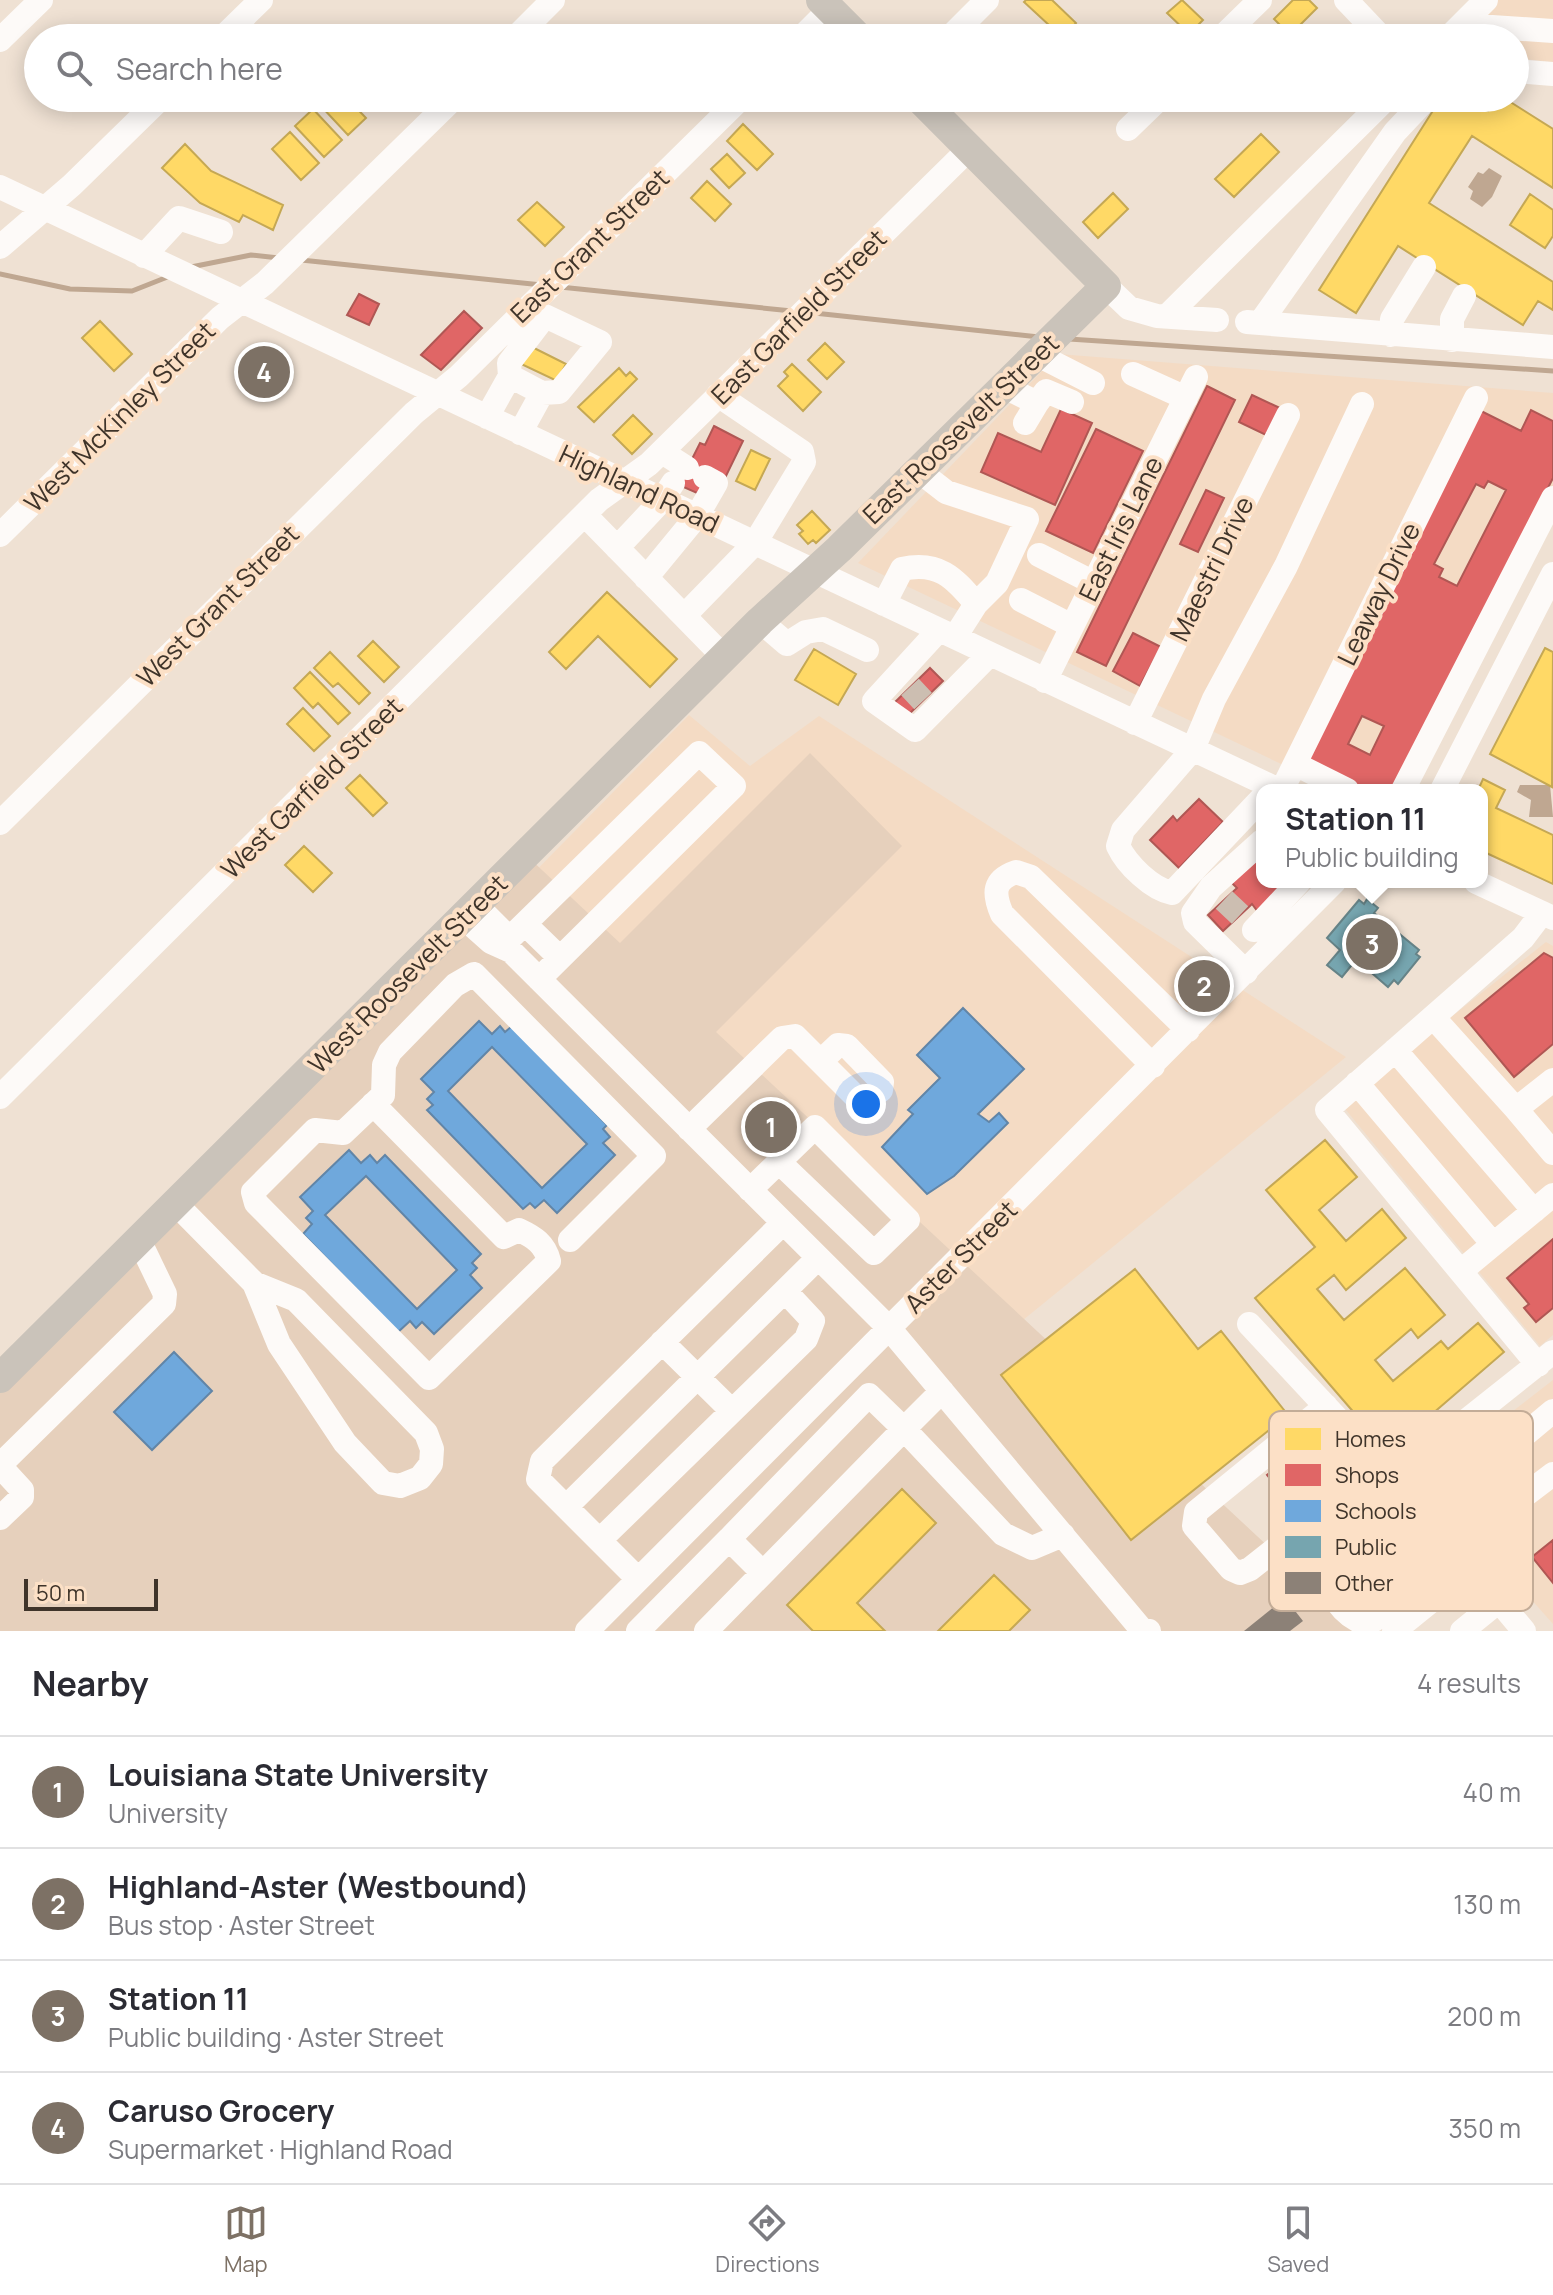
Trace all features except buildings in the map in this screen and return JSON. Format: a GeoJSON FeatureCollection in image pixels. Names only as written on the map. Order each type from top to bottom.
{"type":"FeatureCollection","features":[{"type":"Feature","properties":{"kind":"main road"},"geometry":{"type":"LineString","coordinates":[[826,4],[845,24]]}},
{"type":"Feature","properties":{"kind":"main road"},"geometry":{"type":"LineString","coordinates":[[933,112],[969,149],[1096,297]]}},
{"type":"Feature","properties":{"kind":"main road","name":"East Roosevelt Street"},"geometry":{"type":"LineString","coordinates":[[815,571],[1096,297]]}},
{"type":"Feature","properties":{"kind":"main road","name":"West Roosevelt Street"},"geometry":{"type":"LineString","coordinates":[[0,1378],[760,621],[815,571]]}},
{"type":"Feature","properties":{"kind":"street"},"geometry":{"type":"LineString","coordinates":[[0,40],[41,0]]}},
{"type":"Feature","properties":{"kind":"street"},"geometry":{"type":"LineString","coordinates":[[236,24],[261,0]]}},
{"type":"Feature","properties":{"kind":"street"},"geometry":{"type":"LineString","coordinates":[[529,24],[553,0]]}},
{"type":"Feature","properties":{"kind":"street"},"geometry":{"type":"LineString","coordinates":[[963,24],[987,0]]}},
{"type":"Feature","properties":{"kind":"street"},"geometry":{"type":"LineString","coordinates":[[1235,24],[1260,0]]}},
{"type":"Feature","properties":{"kind":"street"},"geometry":{"type":"LineString","coordinates":[[1346,0],[1369,24]]}},
{"type":"Feature","properties":{"kind":"street"},"geometry":{"type":"LineString","coordinates":[[1462,24],[1486,0]]}},
{"type":"Feature","properties":{"kind":"street"},"geometry":{"type":"LineString","coordinates":[[811,24],[826,4]]}},
{"type":"Feature","properties":{"kind":"street"},"geometry":{"type":"LineString","coordinates":[[1529,31],[1553,31]]}},
{"type":"Feature","properties":{"kind":"street"},"geometry":{"type":"LineString","coordinates":[[1529,72],[1553,74]]}},
{"type":"Feature","properties":{"kind":"street"},"geometry":{"type":"LineString","coordinates":[[5,236],[44,208],[146,112]]}},
{"type":"Feature","properties":{"kind":"street","name":"West McKinley Street"},"geometry":{"type":"LineString","coordinates":[[0,535],[220,318],[231,296],[268,279],[440,112]]}},
{"type":"Feature","properties":{"kind":"street","name":"East Grant Street"},"geometry":{"type":"LineString","coordinates":[[439,393],[727,112]]}},
{"type":"Feature","properties":{"kind":"street"},"geometry":{"type":"LineString","coordinates":[[1128,129],[1146,112]]}},
{"type":"Feature","properties":{"kind":"street"},"geometry":{"type":"LineString","coordinates":[[1167,316],[1373,112]]}},
{"type":"Feature","properties":{"kind":"street"},"geometry":{"type":"LineString","coordinates":[[1414,112],[1395,132],[1253,323],[1553,347]]}},
{"type":"Feature","properties":{"kind":"street","name":"East Garfield Street"},"geometry":{"type":"LineString","coordinates":[[625,482],[662,452],[969,149]]}},
{"type":"Feature","properties":{"kind":"street","name":"Highland Road"},"geometry":{"type":"LineString","coordinates":[[0,187],[625,482],[688,487],[755,543],[1193,749],[1260,784]]}},
{"type":"Feature","properties":{"kind":"street"},"geometry":{"type":"LineString","coordinates":[[139,253],[179,218],[221,232]]}},
{"type":"Feature","properties":{"kind":"street"},"geometry":{"type":"LineString","coordinates":[[1391,335],[1392,319],[1424,267]]}},
{"type":"Feature","properties":{"kind":"street"},"geometry":{"type":"LineString","coordinates":[[1452,340],[1452,319],[1464,296]]}},
{"type":"Feature","properties":{"kind":"street"},"geometry":{"type":"LineString","coordinates":[[1096,297],[1167,316],[1217,320]]}},
{"type":"Feature","properties":{"kind":"street"},"geometry":{"type":"LineString","coordinates":[[486,347],[509,370],[542,393],[559,392],[600,342],[545,316],[509,370],[487,417]]}},
{"type":"Feature","properties":{"kind":"street"},"geometry":{"type":"LineString","coordinates":[[1038,355],[1093,383]]}},
{"type":"Feature","properties":{"kind":"street","name":"East Iris Lane"},"geometry":{"type":"LineString","coordinates":[[1045,681],[1191,388],[1133,374]]}},
{"type":"Feature","properties":{"kind":"street"},"geometry":{"type":"LineString","coordinates":[[1005,387],[1031,413],[1046,391],[1072,402]]}},
{"type":"Feature","properties":{"kind":"street","name":"West Grant Street"},"geometry":{"type":"LineString","coordinates":[[0,823],[414,413],[439,393]]}},
{"type":"Feature","properties":{"kind":"street"},"geometry":{"type":"LineString","coordinates":[[520,433],[542,393]]}},
{"type":"Feature","properties":{"kind":"street"},"geometry":{"type":"LineString","coordinates":[[684,616],[755,543],[804,462],[802,452],[718,395]]}},
{"type":"Feature","properties":{"kind":"street","name":"Leaway Drive"},"geometry":{"type":"LineString","coordinates":[[1279,784],[1295,764],[1476,398]]}},
{"type":"Feature","properties":{"kind":"street"},"geometry":{"type":"LineString","coordinates":[[1193,749],[1214,699],[1286,566],[1362,404]]}},
{"type":"Feature","properties":{"kind":"street","name":"Maestri Drive"},"geometry":{"type":"LineString","coordinates":[[1135,723],[1288,415]]}},
{"type":"Feature","properties":{"kind":"street"},"geometry":{"type":"LineString","coordinates":[[662,452],[688,487]]}},
{"type":"Feature","properties":{"kind":"street"},"geometry":{"type":"LineString","coordinates":[[919,471],[946,492],[1027,519],[997,583],[947,634],[920,689],[990,654]]}},
{"type":"Feature","properties":{"kind":"street","name":"West Garfield Street"},"geometry":{"type":"LineString","coordinates":[[0,1097],[599,500],[625,482]]}},
{"type":"Feature","properties":{"kind":"street"},"geometry":{"type":"LineString","coordinates":[[617,548],[688,487]]}},
{"type":"Feature","properties":{"kind":"street"},"geometry":{"type":"LineString","coordinates":[[646,578],[688,487]]}},
{"type":"Feature","properties":{"kind":"street"},"geometry":{"type":"LineString","coordinates":[[1406,784],[1553,498]]}},
{"type":"Feature","properties":{"kind":"street"},"geometry":{"type":"LineString","coordinates":[[586,516],[725,658]]}},
{"type":"Feature","properties":{"kind":"street"},"geometry":{"type":"LineString","coordinates":[[1039,555],[1094,583]]}},
{"type":"Feature","properties":{"kind":"street"},"geometry":{"type":"LineString","coordinates":[[884,604],[902,569],[924,564],[957,581],[976,604]]}},
{"type":"Feature","properties":{"kind":"street"},"geometry":{"type":"LineString","coordinates":[[1445,784],[1544,615],[1553,574]]}},
{"type":"Feature","properties":{"kind":"street"},"geometry":{"type":"LineString","coordinates":[[1021,600],[1072,626]]}},
{"type":"Feature","properties":{"kind":"street"},"geometry":{"type":"LineString","coordinates":[[760,621],[787,644],[796,642],[806,632],[823,629],[867,650]]}},
{"type":"Feature","properties":{"kind":"street","name":"Leaway Drive"},"geometry":{"type":"LineString","coordinates":[[1193,749],[1123,830],[1118,846],[1123,855],[1160,891],[1172,893],[1256,809]]}},
{"type":"Feature","properties":{"kind":"street"},"geometry":{"type":"LineString","coordinates":[[373,1104],[504,1237],[519,1230],[535,1238],[546,1251],[549,1261],[429,1378],[256,1203],[253,1192],[315,1130],[343,1133],[373,1104],[383,1095],[384,1065],[390,1052],[455,985],[474,974],[699,753],[734,786],[539,979]]}},
{"type":"Feature","properties":{"kind":"street"},"geometry":{"type":"LineString","coordinates":[[1295,764],[1319,771],[1338,784]]}},
{"type":"Feature","properties":{"kind":"street"},"geometry":{"type":"LineString","coordinates":[[1240,916],[1256,861]]}},
{"type":"Feature","properties":{"kind":"street"},"geometry":{"type":"LineString","coordinates":[[1153,1066],[1002,914],[995,897],[995,886],[1004,876],[1016,872],[1031,877],[1188,1030]]}},
{"type":"Feature","properties":{"kind":"street"},"geometry":{"type":"LineString","coordinates":[[1246,972],[1195,922],[1193,913],[1240,916],[1289,888]]}},
{"type":"Feature","properties":{"kind":"street","name":"Aster Street"},"geometry":{"type":"LineString","coordinates":[[587,1631],[1246,972],[1240,916],[1317,888]]}},
{"type":"Feature","properties":{"kind":"street"},"geometry":{"type":"LineString","coordinates":[[1480,1411],[1547,1360],[1461,1271],[1327,1110],[1548,916],[1488,888]]}},
{"type":"Feature","properties":{"kind":"street"},"geometry":{"type":"LineString","coordinates":[[471,912],[509,940],[539,979],[889,1328],[1144,1631]]}},
{"type":"Feature","properties":{"kind":"street"},"geometry":{"type":"LineString","coordinates":[[509,940],[560,958]]}},
{"type":"Feature","properties":{"kind":"street"},"geometry":{"type":"LineString","coordinates":[[474,974],[654,1156],[570,1240]]}},
{"type":"Feature","properties":{"kind":"street"},"geometry":{"type":"LineString","coordinates":[[1433,1017],[1553,1153]]}},
{"type":"Feature","properties":{"kind":"street"},"geometry":{"type":"LineString","coordinates":[[689,1129],[782,1038],[795,1036],[821,1061]]}},
{"type":"Feature","properties":{"kind":"street"},"geometry":{"type":"LineString","coordinates":[[1395,1050],[1544,1203],[1461,1271]]}},
{"type":"Feature","properties":{"kind":"street"},"geometry":{"type":"LineString","coordinates":[[1516,1109],[1553,1080]]}},
{"type":"Feature","properties":{"kind":"street"},"geometry":{"type":"LineString","coordinates":[[1357,1083],[1493,1244]]}},
{"type":"Feature","properties":{"kind":"street"},"geometry":{"type":"LineString","coordinates":[[750,1190],[815,1127],[908,1220],[874,1253],[779,1162]]}},
{"type":"Feature","properties":{"kind":"street"},"geometry":{"type":"LineString","coordinates":[[176,1204],[254,1283],[279,1344],[345,1443],[383,1483],[400,1486],[420,1478],[431,1464],[432,1449],[426,1433],[296,1300],[254,1283]]}},
{"type":"Feature","properties":{"kind":"street"},"geometry":{"type":"LineString","coordinates":[[638,1579],[538,1479],[542,1461],[783,1223]]}},
{"type":"Feature","properties":{"kind":"street"},"geometry":{"type":"LineString","coordinates":[[0,1518],[22,1497],[22,1490],[0,1466],[164,1304],[165,1294],[139,1240]]}},
{"type":"Feature","properties":{"kind":"street"},"geometry":{"type":"LineString","coordinates":[[566,1507],[818,1258]]}},
{"type":"Feature","properties":{"kind":"street"},"geometry":{"type":"LineString","coordinates":[[600,1540],[812,1330],[813,1321],[785,1291]]}},
{"type":"Feature","properties":{"kind":"street"},"geometry":{"type":"LineString","coordinates":[[1249,1324],[1331,1411]]}},
{"type":"Feature","properties":{"kind":"street"},"geometry":{"type":"LineString","coordinates":[[662,1342],[732,1411]]}},
{"type":"Feature","properties":{"kind":"street"},"geometry":{"type":"LineString","coordinates":[[706,1631],[942,1391]]}},
{"type":"Feature","properties":{"kind":"street"},"geometry":{"type":"LineString","coordinates":[[638,1631],[869,1395],[1003,1534],[1032,1548],[1063,1535]]}},
{"type":"Feature","properties":{"kind":"street"},"geometry":{"type":"LineString","coordinates":[[1320,1411],[1326,1406]]}},
{"type":"Feature","properties":{"kind":"street"},"geometry":{"type":"LineString","coordinates":[[1533,1428],[1553,1411]]}},
{"type":"Feature","properties":{"kind":"street"},"geometry":{"type":"LineString","coordinates":[[1269,1452],[1196,1512],[1194,1526],[1231,1569],[1240,1573],[1269,1554]]}},
{"type":"Feature","properties":{"kind":"street"},"geometry":{"type":"LineString","coordinates":[[1533,1489],[1553,1474]]}},
{"type":"Feature","properties":{"kind":"street"},"geometry":{"type":"LineString","coordinates":[[729,1539],[763,1573]]}},
{"type":"Feature","properties":{"kind":"street"},"geometry":{"type":"LineString","coordinates":[[1346,1611],[1361,1622],[1374,1620],[1387,1611]]}},
{"type":"Feature","properties":{"kind":"street"},"geometry":{"type":"LineString","coordinates":[[1394,1631],[1414,1611]]}},
{"type":"Feature","properties":{"kind":"street"},"geometry":{"type":"LineString","coordinates":[[1462,1631],[1487,1611]]}},
{"type":"Feature","properties":{"kind":"street"},"geometry":{"type":"LineString","coordinates":[[1507,1611],[1524,1631]]}},
{"type":"Feature","properties":{"kind":"shaded area"},"geometry":{"type":"Polygon","coordinates":[[[1469,0],[1553,0],[1553,62],[1529,59],[1529,24],[1460,24],[1469,0]]]}},
{"type":"Feature","properties":{"kind":"shaded area"},"geometry":{"type":"Polygon","coordinates":[[[1489,168],[1502,176],[1492,197],[1482,207],[1470,199],[1473,191],[1468,187],[1478,172],[1483,174],[1489,168]]]}},
{"type":"Feature","properties":{"kind":"shaded area"},"geometry":{"type":"Polygon","coordinates":[[[1058,354],[1553,393],[1553,510],[1412,784],[1323,784],[858,563],[1058,354]]]}},
{"type":"Feature","properties":{"kind":"shaded area"},"geometry":{"type":"Polygon","coordinates":[[[689,715],[750,766],[819,716],[1346,1057],[974,1360],[0,1631],[214,1198],[689,715]]]}},
{"type":"Feature","properties":{"kind":"shaded area"},"geometry":{"type":"Polygon","coordinates":[[[810,753],[902,846],[716,1032],[1269,1547],[1269,1611],[1338,1611],[1359,1631],[0,1631],[0,1376],[527,856],[620,943],[810,753]]]}},
{"type":"Feature","properties":{"kind":"shaded area"},"geometry":{"type":"Polygon","coordinates":[[[1520,785],[1550,785],[1553,817],[1529,817],[1531,800],[1517,792],[1520,785]]]}},
{"type":"Feature","properties":{"kind":"shaded area"},"geometry":{"type":"Polygon","coordinates":[[[1546,942],[1553,946],[1553,1335],[1540,1346],[1341,1104],[1546,942]]]}},
{"type":"Feature","properties":{"kind":"shaded area"},"geometry":{"type":"Polygon","coordinates":[[[1553,1380],[1553,1624],[1533,1601],[1533,1411],[1513,1411],[1553,1380]]]}},
{"type":"Feature","properties":{"kind":"waterway"},"geometry":{"type":"LineString","coordinates":[[191,267],[251,255],[279,258]]}},
{"type":"Feature","properties":{"kind":"waterway"},"geometry":{"type":"LineString","coordinates":[[301,260],[542,285]]}},
{"type":"Feature","properties":{"kind":"waterway"},"geometry":{"type":"LineString","coordinates":[[0,274],[70,289],[132,291],[170,276]]}},
{"type":"Feature","properties":{"kind":"waterway"},"geometry":{"type":"LineString","coordinates":[[560,287],[792,311]]}},
{"type":"Feature","properties":{"kind":"waterway"},"geometry":{"type":"LineString","coordinates":[[814,313],[1039,337]]}},
{"type":"Feature","properties":{"kind":"waterway"},"geometry":{"type":"LineString","coordinates":[[1069,339],[1553,371]]}},
{"type":"Feature","properties":{"kind":"tunnel"},"geometry":{"type":"LineString","coordinates":[[910,687],[923,701]]}},
{"type":"Feature","properties":{"kind":"tunnel"},"geometry":{"type":"LineString","coordinates":[[1224,900],[1240,915]]}},
{"type":"Feature","properties":{"kind":"place","name":"Caruso Grocery"},"geometry":{"type":"Point","coordinates":[264,372]}},
{"type":"Feature","properties":{"kind":"place","name":"Station 11"},"geometry":{"type":"Point","coordinates":[1372,944]}},
{"type":"Feature","properties":{"kind":"place","name":"Highland-Aster (Westbound)"},"geometry":{"type":"Point","coordinates":[1204,986]}},
{"type":"Feature","properties":{"kind":"place","name":"Louisiana State University"},"geometry":{"type":"Point","coordinates":[771,1127]}}]}
